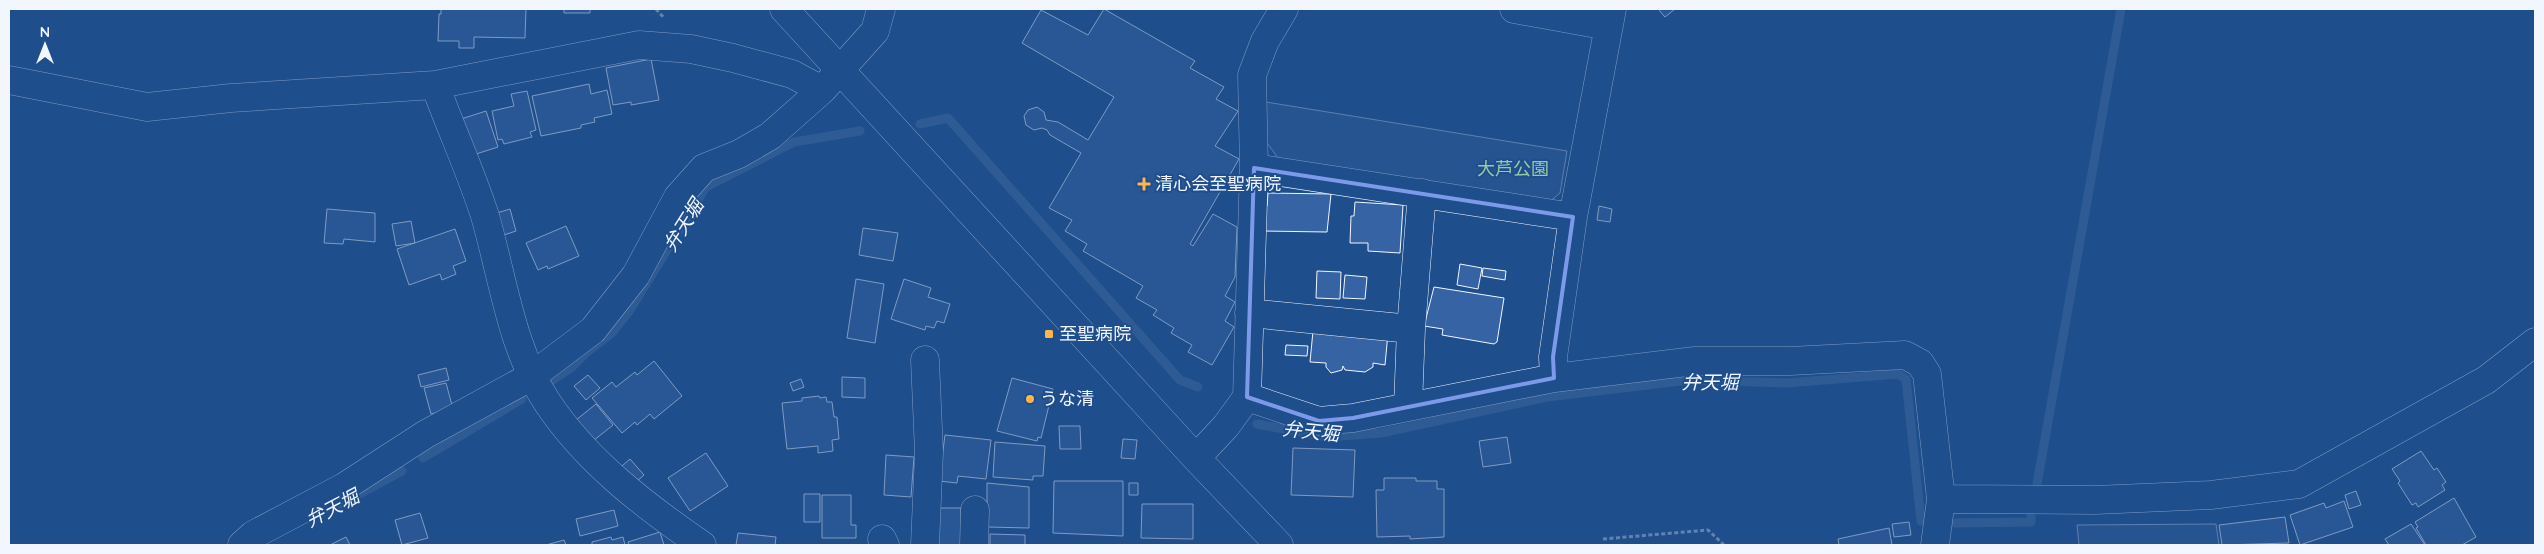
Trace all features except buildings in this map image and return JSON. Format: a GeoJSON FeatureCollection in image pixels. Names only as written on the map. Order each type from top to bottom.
{"type":"FeatureCollection","features":[{"type":"Feature","properties":{"kind":"street"},"geometry":{"type":"LineString","coordinates":[[784,9],[1275,544]]}},
{"type":"Feature","properties":{"kind":"street"},"geometry":{"type":"LineString","coordinates":[[242,545],[253,535],[344,487],[426,434],[532,376],[593,330],[636,275],[678,197],[704,168],[739,154],[770,136],[822,90],[875,31],[882,9]]}},
{"type":"Feature","properties":{"kind":"street"},"geometry":{"type":"LineString","coordinates":[[1196,458],[1226,426],[1246,397],[1254,168],[1252,76],[1264,41],[1284,9]]}},
{"type":"Feature","properties":{"kind":"street"},"geometry":{"type":"LineString","coordinates":[[1514,9],[1610,18],[1573,218],[1553,358],[1554,378]]}},
{"type":"Feature","properties":{"kind":"street"},"geometry":{"type":"LineString","coordinates":[[9,80],[147,107],[231,98],[435,85],[639,44],[691,49],[733,58],[792,74],[822,90]]}},
{"type":"Feature","properties":{"kind":"street"},"geometry":{"type":"LineString","coordinates":[[435,85],[484,214],[524,359],[547,403],[589,453],[649,508],[702,545]]}},
{"type":"Feature","properties":{"kind":"street"},"geometry":{"type":"LineString","coordinates":[[1254,168],[1573,218]]}},
{"type":"Feature","properties":{"kind":"street"},"geometry":{"type":"LineString","coordinates":[[1408,406],[1411,330],[1422,193]]}},
{"type":"Feature","properties":{"kind":"street"},"geometry":{"type":"LineString","coordinates":[[1249,313],[1411,330]]}},
{"type":"Feature","properties":{"kind":"street"},"geometry":{"type":"LineString","coordinates":[[1246,397],[1319,421],[1353,418],[1554,378],[1695,361],[1790,361],[1905,354],[1920,363],[1927,374],[1938,522],[2095,500],[2211,495],[2298,484],[2486,380],[2535,342]]}},
{"type":"Feature","properties":{"kind":"street"},"geometry":{"type":"LineString","coordinates":[[925,360],[929,452],[925,545]]}},
{"type":"Feature","properties":{"kind":"street"},"geometry":{"type":"LineString","coordinates":[[974,545],[975,510]]}},
{"type":"Feature","properties":{"kind":"path"},"geometry":{"type":"LineString","coordinates":[[1603,539],[1708,530],[1724,545]]}},
{"type":"Feature","properties":{"kind":"highlighted area"},"geometry":{"type":"Polygon","coordinates":[[[1254,168],[1573,217],[1553,357],[1554,378],[1353,418],[1319,421],[1247,397],[1254,168]]]}},
{"type":"Feature","properties":{"kind":"shaded area","name":"大芦公園"},"geometry":{"type":"Polygon","coordinates":[[[1266,102],[1567,151],[1560,193],[1548,203],[1278,158],[1262,136],[1266,102]]]}},
{"type":"Feature","properties":{"kind":"shaded area"},"geometry":{"type":"Polygon","coordinates":[[[2216,524],[2219,545],[2079,545],[2077,525],[2216,524]]]}},
{"type":"Feature","properties":{"kind":"waterway"},"geometry":{"type":"LineString","coordinates":[[2037,484],[2121,9]]}},
{"type":"Feature","properties":{"kind":"waterway","name":"弁天堀"},"geometry":{"type":"LineString","coordinates":[[920,124],[948,118],[1180,380],[1198,387]]}},
{"type":"Feature","properties":{"kind":"waterway","name":"弁天堀"},"geometry":{"type":"LineString","coordinates":[[548,383],[571,368],[586,353],[612,333],[630,310],[706,187],[794,142],[860,131]]}},
{"type":"Feature","properties":{"kind":"waterway","name":"弁天堀"},"geometry":{"type":"LineString","coordinates":[[1257,424],[1326,437],[1381,433],[1547,397],[1689,380],[1787,383],[1898,374],[1906,379],[1921,521],[1952,523],[2031,522],[2031,512]]}},
{"type":"Feature","properties":{"kind":"waterway","name":"弁天堀"},"geometry":{"type":"LineString","coordinates":[[423,458],[522,399]]}},
{"type":"Feature","properties":{"kind":"waterway","name":"弁天堀"},"geometry":{"type":"LineString","coordinates":[[337,506],[402,471]]}},
{"type":"Feature","properties":{"kind":"place","name":"清心会至聖病院"},"geometry":{"type":"Point","coordinates":[1144,184]}},
{"type":"Feature","properties":{"kind":"place","name":"至聖病院"},"geometry":{"type":"Point","coordinates":[1049,334]}},
{"type":"Feature","properties":{"kind":"place","name":"うな清"},"geometry":{"type":"Point","coordinates":[1030,399]}}]}
